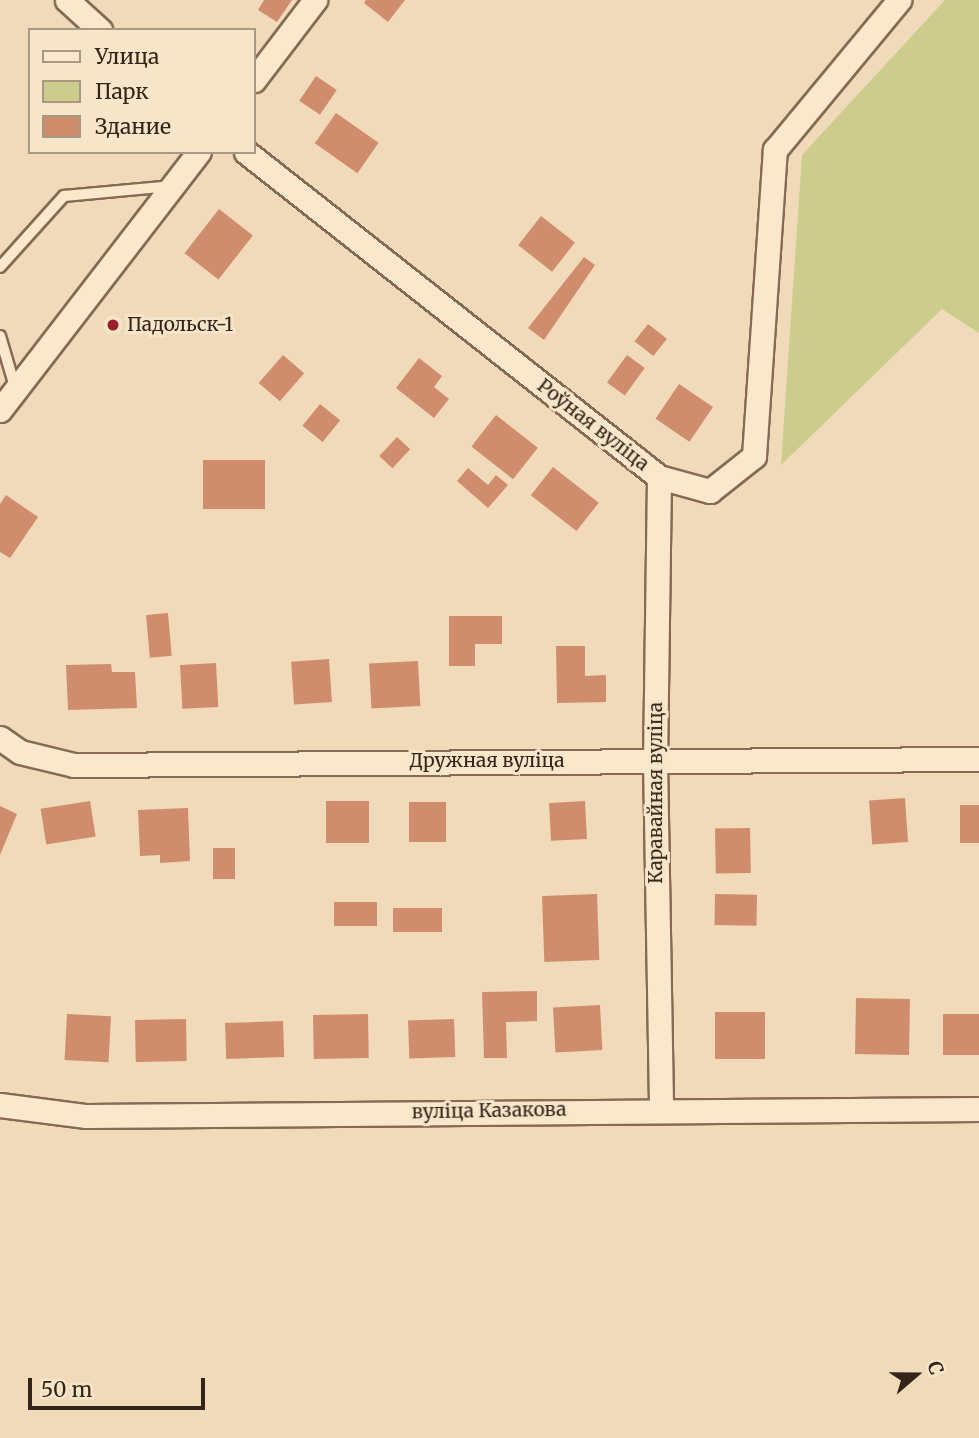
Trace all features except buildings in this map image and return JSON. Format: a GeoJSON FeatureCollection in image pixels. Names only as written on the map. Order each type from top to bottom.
{"type":"FeatureCollection","features":[{"type":"Feature","properties":{"kind":"street"},"geometry":{"type":"LineString","coordinates":[[67,0],[98,28]]}},
{"type":"Feature","properties":{"kind":"street"},"geometry":{"type":"LineString","coordinates":[[256,77],[315,0]]}},
{"type":"Feature","properties":{"kind":"street","name":"Роўная вуліца"},"geometry":{"type":"LineString","coordinates":[[249,154],[659,477],[710,491],[754,456],[775,150],[899,0]]}},
{"type":"Feature","properties":{"kind":"street"},"geometry":{"type":"LineString","coordinates":[[0,410],[197,154]]}},
{"type":"Feature","properties":{"kind":"street","name":"Каравайная вуліца"},"geometry":{"type":"LineString","coordinates":[[659,477],[655,760],[661,1109]]}},
{"type":"Feature","properties":{"kind":"street","name":"Дружная вуліца"},"geometry":{"type":"LineString","coordinates":[[0,738],[20,752],[74,765],[979,759]]}},
{"type":"Feature","properties":{"kind":"street","name":"вуліца Казакова"},"geometry":{"type":"LineString","coordinates":[[0,1105],[86,1116],[661,1109],[979,1109]]}},
{"type":"Feature","properties":{"kind":"lane"},"geometry":{"type":"LineString","coordinates":[[0,267],[64,196],[173,186]]}},
{"type":"Feature","properties":{"kind":"lane"},"geometry":{"type":"LineString","coordinates":[[0,336],[16,389]]}},
{"type":"Feature","properties":{"kind":"green space"},"geometry":{"type":"Polygon","coordinates":[[[945,0],[979,0],[979,333],[942,309],[781,465],[802,155],[945,0]]]}},
{"type":"Feature","properties":{"kind":"place","name":"Падольск-1"},"geometry":{"type":"Point","coordinates":[113,325]}}]}
